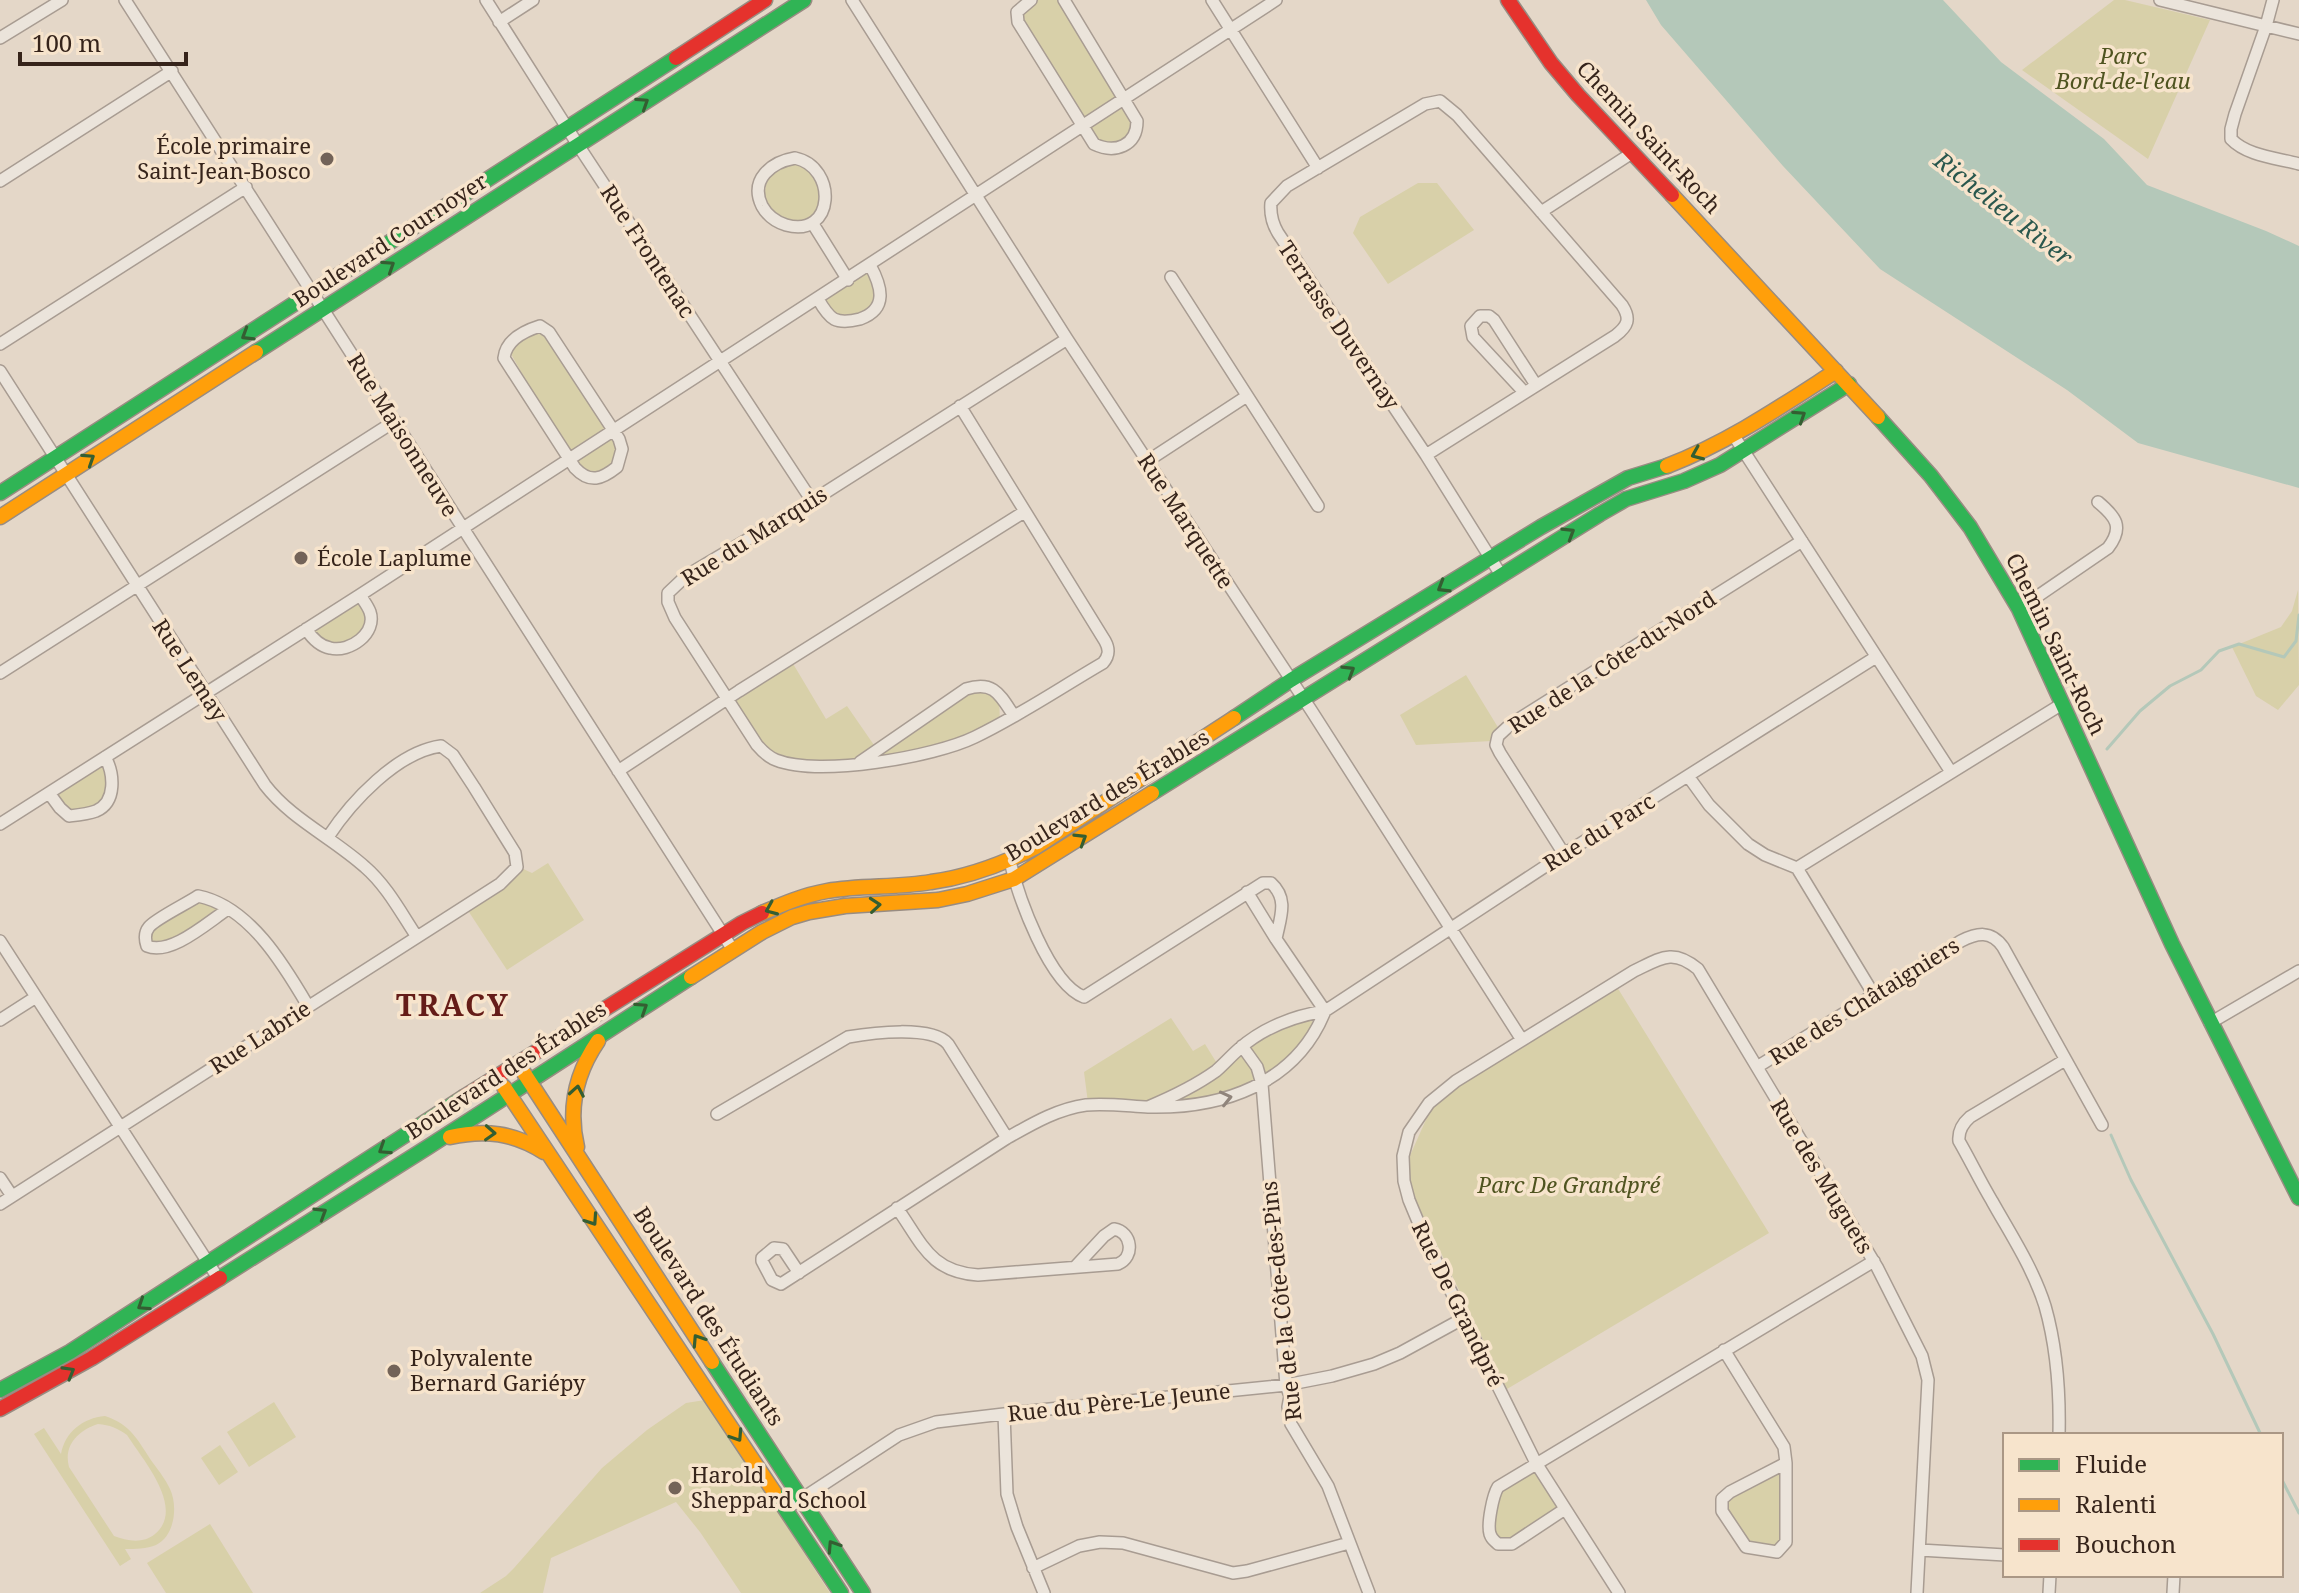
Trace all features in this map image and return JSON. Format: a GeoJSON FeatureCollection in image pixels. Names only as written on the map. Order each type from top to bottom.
{"type":"FeatureCollection","features":[{"type":"Feature","properties":{"kind":"street"},"geometry":{"type":"LineString","coordinates":[[0,38],[62,0]]}},
{"type":"Feature","properties":{"kind":"street","name":"Rue Maisonneuve"},"geometry":{"type":"LineString","coordinates":[[125,0],[733,950]]}},
{"type":"Feature","properties":{"kind":"street","name":"Rue Frontenac"},"geometry":{"type":"LineString","coordinates":[[486,0],[567,129],[812,501]]}},
{"type":"Feature","properties":{"kind":"street"},"geometry":{"type":"LineString","coordinates":[[499,22],[533,0]]}},
{"type":"Feature","properties":{"kind":"street","name":"Boulevard Cournoyer"},"geometry":{"type":"LineString","coordinates":[[0,493],[765,0]]}},
{"type":"Feature","properties":{"kind":"street","name":"Boulevard Cournoyer"},"geometry":{"type":"LineString","coordinates":[[0,517],[804,0]]}},
{"type":"Feature","properties":{"kind":"street","name":"Rue Marquette"},"geometry":{"type":"LineString","coordinates":[[852,0],[1146,462],[1291,680],[1522,1040]]}},
{"type":"Feature","properties":{"kind":"street"},"geometry":{"type":"LineString","coordinates":[[1031,0],[1020,8],[1016,17],[1082,126],[1098,146],[1114,149],[1125,145],[1136,133],[1137,121],[1064,0]]}},
{"type":"Feature","properties":{"kind":"street"},"geometry":{"type":"LineString","coordinates":[[1212,0],[1318,168]]}},
{"type":"Feature","properties":{"kind":"street"},"geometry":{"type":"LineString","coordinates":[[0,824],[206,695],[1276,0]]}},
{"type":"Feature","properties":{"kind":"street","name":"Chemin Saint-Roch"},"geometry":{"type":"LineString","coordinates":[[1508,0],[1551,63],[1849,384],[1952,502],[1989,556],[2019,609],[2210,1023],[2299,1198]]}},
{"type":"Feature","properties":{"kind":"street"},"geometry":{"type":"LineString","coordinates":[[2160,0],[2299,34]]}},
{"type":"Feature","properties":{"kind":"street"},"geometry":{"type":"LineString","coordinates":[[2273,0],[2235,114],[2231,139],[2251,152],[2299,164]]}},
{"type":"Feature","properties":{"kind":"street"},"geometry":{"type":"LineString","coordinates":[[0,181],[172,71]]}},
{"type":"Feature","properties":{"kind":"street","name":"Terrasse Duvernay"},"geometry":{"type":"LineString","coordinates":[[1426,455],[1615,336],[1628,322],[1628,314],[1622,305],[1457,115],[1440,101],[1425,104],[1287,186],[1271,203],[1273,223],[1501,575]]}},
{"type":"Feature","properties":{"kind":"street"},"geometry":{"type":"LineString","coordinates":[[1541,212],[1632,153]]}},
{"type":"Feature","properties":{"kind":"street"},"geometry":{"type":"LineString","coordinates":[[795,158],[805,160],[819,173],[824,185],[824,205],[813,224],[798,228],[780,223],[762,206],[762,178],[775,164],[795,158]]}},
{"type":"Feature","properties":{"kind":"street"},"geometry":{"type":"LineString","coordinates":[[0,344],[246,187]]}},
{"type":"Feature","properties":{"kind":"street"},"geometry":{"type":"LineString","coordinates":[[813,224],[848,280]]}},
{"type":"Feature","properties":{"kind":"street"},"geometry":{"type":"LineString","coordinates":[[818,299],[833,319],[848,321],[869,315],[875,310],[880,292],[870,265]]}},
{"type":"Feature","properties":{"kind":"street"},"geometry":{"type":"LineString","coordinates":[[1171,277],[1318,506]]}},
{"type":"Feature","properties":{"kind":"street"},"geometry":{"type":"LineString","coordinates":[[1524,392],[1473,337],[1471,326],[1480,316],[1489,316],[1494,320],[1536,385]]}},
{"type":"Feature","properties":{"kind":"street"},"geometry":{"type":"LineString","coordinates":[[534,327],[544,327],[614,430],[622,449],[617,467],[594,480],[581,475],[504,358],[507,345],[534,327]]}},
{"type":"Feature","properties":{"kind":"street","name":"Rue du Marquis"},"geometry":{"type":"LineString","coordinates":[[960,406],[1105,641],[1109,652],[1103,663],[1014,716],[954,746],[856,765],[823,768],[796,765],[764,754],[675,618],[668,602],[668,593],[686,576],[812,501],[960,406],[1067,339]]}},
{"type":"Feature","properties":{"kind":"street","name":"Rue Lemay"},"geometry":{"type":"LineString","coordinates":[[0,371],[271,792],[286,808],[328,837],[374,876],[417,937]]}},
{"type":"Feature","properties":{"kind":"street","name":"Boulevard des Érables"},"geometry":{"type":"LineString","coordinates":[[0,1390],[70,1352],[722,933],[769,909],[806,896],[829,891],[942,881],[1010,861],[1291,680],[1541,527],[1628,478],[1679,461],[1734,436],[1836,371]]}},
{"type":"Feature","properties":{"kind":"street","name":"Boulevard des Érables"},"geometry":{"type":"LineString","coordinates":[[0,1409],[92,1358],[783,921],[800,914],[832,909],[937,900],[1014,879],[1626,499],[1684,481],[1720,465],[1849,384]]}},
{"type":"Feature","properties":{"kind":"street"},"geometry":{"type":"LineString","coordinates":[[1146,462],[1247,396]]}},
{"type":"Feature","properties":{"kind":"street"},"geometry":{"type":"LineString","coordinates":[[0,673],[395,421]]}},
{"type":"Feature","properties":{"kind":"street"},"geometry":{"type":"LineString","coordinates":[[1734,436],[1951,772]]}},
{"type":"Feature","properties":{"kind":"street"},"geometry":{"type":"LineString","coordinates":[[2019,609],[2108,548],[2117,532],[2115,519],[2098,502]]}},
{"type":"Feature","properties":{"kind":"street"},"geometry":{"type":"LineString","coordinates":[[618,771],[1024,512]]}},
{"type":"Feature","properties":{"kind":"street","name":"Rue de la Côte-du-Nord"},"geometry":{"type":"LineString","coordinates":[[1564,854],[1500,753],[1496,745],[1498,736],[1511,724],[1802,541]]}},
{"type":"Feature","properties":{"kind":"street"},"geometry":{"type":"LineString","coordinates":[[306,629],[313,638],[329,648],[340,649],[358,641],[365,635],[371,621],[360,595]]}},
{"type":"Feature","properties":{"kind":"street","name":"Rue du Parc"},"geometry":{"type":"LineString","coordinates":[[1148,1107],[1200,1081],[1242,1046],[1285,1021],[1325,1011],[1564,854],[1876,657]]}},
{"type":"Feature","properties":{"kind":"street"},"geometry":{"type":"LineString","coordinates":[[856,765],[972,687],[990,687],[997,691],[1014,716]]}},
{"type":"Feature","properties":{"kind":"street"},"geometry":{"type":"LineString","coordinates":[[1797,868],[2062,704]]}},
{"type":"Feature","properties":{"kind":"street","name":"Rue Labrie"},"geometry":{"type":"LineString","coordinates":[[0,1204],[500,884],[517,867],[515,853],[453,755],[441,746],[420,752],[383,776],[359,798],[328,837]]}},
{"type":"Feature","properties":{"kind":"street"},"geometry":{"type":"LineString","coordinates":[[49,793],[69,816],[95,812],[103,807],[112,784],[111,769],[105,757]]}},
{"type":"Feature","properties":{"kind":"street"},"geometry":{"type":"LineString","coordinates":[[1688,776],[1709,805],[1748,844],[1765,855],[1797,868],[1874,995]]}},
{"type":"Feature","properties":{"kind":"street"},"geometry":{"type":"LineString","coordinates":[[1010,861],[1023,907],[1041,947],[1064,981],[1076,994],[1084,997],[1263,883],[1271,883],[1279,893],[1283,907],[1276,939]]}},
{"type":"Feature","properties":{"kind":"street"},"geometry":{"type":"LineString","coordinates":[[1247,892],[1325,1011]]}},
{"type":"Feature","properties":{"kind":"street"},"geometry":{"type":"LineString","coordinates":[[228,909],[171,946],[147,946],[145,939],[149,927],[198,896],[213,901],[228,909],[271,949],[308,1006]]}},
{"type":"Feature","properties":{"kind":"street","name":"Rue des Châtaigniers"},"geometry":{"type":"LineString","coordinates":[[1757,1067],[1971,935],[1986,934],[1994,937],[2003,947],[2102,1125]]}},
{"type":"Feature","properties":{"kind":"street"},"geometry":{"type":"LineString","coordinates":[[0,941],[218,1278]]}},
{"type":"Feature","properties":{"kind":"street","name":"Rue des Muguets"},"geometry":{"type":"LineString","coordinates":[[1522,1040],[1634,971],[1663,957],[1675,956],[1687,960],[1698,969],[1874,1261],[1922,1356],[1928,1380],[1917,1593]]}},
{"type":"Feature","properties":{"kind":"street"},"geometry":{"type":"LineString","coordinates":[[2210,1023],[2299,971]]}},
{"type":"Feature","properties":{"kind":"street"},"geometry":{"type":"LineString","coordinates":[[0,1020],[36,997]]}},
{"type":"Feature","properties":{"kind":"street","name":"Rue du Parc"},"geometry":{"type":"LineString","coordinates":[[799,1273],[1007,1138],[1044,1118],[1087,1105],[1179,1106],[1225,1098],[1262,1084],[1290,1064],[1317,1031],[1325,1011]]}},
{"type":"Feature","properties":{"kind":"street"},"geometry":{"type":"LineString","coordinates":[[581,1159],[573,1127],[577,1087],[591,1049],[607,1031]]}},
{"type":"Feature","properties":{"kind":"street"},"geometry":{"type":"LineString","coordinates":[[717,1114],[848,1037],[922,1033],[936,1036],[948,1044],[1007,1138]]}},
{"type":"Feature","properties":{"kind":"street","name":"Rue De Grandpré"},"geometry":{"type":"LineString","coordinates":[[1522,1040],[1456,1081],[1429,1103],[1409,1132],[1403,1156],[1404,1181],[1414,1213],[1536,1463],[1619,1593]]}},
{"type":"Feature","properties":{"kind":"street","name":"Rue de la Côte-des-Pins"},"geometry":{"type":"LineString","coordinates":[[1242,1046],[1257,1067],[1262,1084],[1286,1385],[1290,1396],[1289,1414],[1295,1432],[1328,1486],[1369,1593]]}},
{"type":"Feature","properties":{"kind":"street"},"geometry":{"type":"LineString","coordinates":[[2059,1433],[2057,1367],[2045,1307],[2015,1239],[1958,1135],[1970,1117],[2065,1060]]}},
{"type":"Feature","properties":{"kind":"street","name":"Boulevard des Étudiants"},"geometry":{"type":"LineString","coordinates":[[517,1063],[863,1593]]}},
{"type":"Feature","properties":{"kind":"street","name":"Boulevard des Étudiants"},"geometry":{"type":"LineString","coordinates":[[497,1076],[841,1593]]}},
{"type":"Feature","properties":{"kind":"street"},"geometry":{"type":"LineString","coordinates":[[428,1147],[459,1134],[496,1132],[524,1140],[549,1155]]}},
{"type":"Feature","properties":{"kind":"street"},"geometry":{"type":"LineString","coordinates":[[0,1178],[12,1196]]}},
{"type":"Feature","properties":{"kind":"street"},"geometry":{"type":"LineString","coordinates":[[897,1208],[935,1260],[965,1274],[1118,1264],[1129,1256],[1128,1237],[1124,1231],[1114,1229],[1076,1266]]}},
{"type":"Feature","properties":{"kind":"street"},"geometry":{"type":"LineString","coordinates":[[1565,1509],[1512,1544],[1498,1544],[1489,1530],[1494,1493],[1498,1487],[1874,1261]]}},
{"type":"Feature","properties":{"kind":"street","name":"Rue du Père-Le Jeune"},"geometry":{"type":"LineString","coordinates":[[786,1509],[899,1435],[936,1422],[1286,1385],[1374,1364],[1464,1318]]}},
{"type":"Feature","properties":{"kind":"street"},"geometry":{"type":"LineString","coordinates":[[1724,1350],[1784,1447],[1786,1463],[1786,1542],[1777,1552],[1746,1547],[1722,1511],[1722,1499],[1786,1463]]}},
{"type":"Feature","properties":{"kind":"street"},"geometry":{"type":"LineString","coordinates":[[1004,1414],[1007,1494],[1044,1593]]}},
{"type":"Feature","properties":{"kind":"street"},"geometry":{"type":"LineString","coordinates":[[1033,1568],[1079,1546],[1100,1542],[1123,1543],[1233,1573],[1349,1543]]}},
{"type":"Feature","properties":{"kind":"street"},"geometry":{"type":"LineString","coordinates":[[1920,1550],[2003,1555]]}},
{"type":"Feature","properties":{"kind":"green space"},"geometry":{"type":"Polygon","coordinates":[[[1035,0],[1064,0],[1138,114],[1132,139],[1099,146],[1019,18],[1035,0]]]}},
{"type":"Feature","properties":{"kind":"green space","name":"Parc Bord-de-l'eau"},"geometry":{"type":"Polygon","coordinates":[[[2114,0],[2210,20],[2148,159],[2022,70],[2114,0]]]}},
{"type":"Feature","properties":{"kind":"green space"},"geometry":{"type":"Polygon","coordinates":[[[805,160],[824,183],[813,224],[789,226],[768,207],[766,188],[777,170],[805,160]]]}},
{"type":"Feature","properties":{"kind":"green space"},"geometry":{"type":"Polygon","coordinates":[[[1418,183],[1437,183],[1474,230],[1388,284],[1353,233],[1360,217],[1418,183]]]}},
{"type":"Feature","properties":{"kind":"green space"},"geometry":{"type":"Polygon","coordinates":[[[870,265],[878,293],[869,314],[842,320],[818,299],[870,265]]]}},
{"type":"Feature","properties":{"kind":"green space"},"geometry":{"type":"Polygon","coordinates":[[[541,327],[615,435],[620,463],[595,478],[569,459],[510,352],[510,347],[541,327]]]}},
{"type":"Feature","properties":{"kind":"green space"},"geometry":{"type":"Polygon","coordinates":[[[2298,590],[2299,685],[2278,710],[2256,696],[2232,647],[2281,627],[2292,611],[2298,590]]]}},
{"type":"Feature","properties":{"kind":"green space"},"geometry":{"type":"Polygon","coordinates":[[[359,598],[364,607],[367,628],[340,648],[308,632],[359,598]]]}},
{"type":"Feature","properties":{"kind":"green space"},"geometry":{"type":"Polygon","coordinates":[[[792,662],[826,719],[847,706],[876,748],[972,688],[999,696],[1000,723],[928,757],[805,765],[765,753],[731,701],[792,662]]]}},
{"type":"Feature","properties":{"kind":"green space"},"geometry":{"type":"Polygon","coordinates":[[[1466,675],[1499,729],[1492,741],[1416,745],[1400,715],[1466,675]]]}},
{"type":"Feature","properties":{"kind":"green space"},"geometry":{"type":"Polygon","coordinates":[[[108,762],[111,769],[103,807],[71,814],[53,795],[108,762]]]}},
{"type":"Feature","properties":{"kind":"green space"},"geometry":{"type":"Polygon","coordinates":[[[548,863],[584,920],[507,970],[465,906],[519,867],[532,873],[548,863]]]}},
{"type":"Feature","properties":{"kind":"green space"},"geometry":{"type":"Polygon","coordinates":[[[199,898],[225,909],[171,945],[149,944],[150,928],[199,898]]]}},
{"type":"Feature","properties":{"kind":"green space","name":"Parc De Grandpré"},"geometry":{"type":"Polygon","coordinates":[[[1617,987],[1769,1233],[1507,1389],[1408,1185],[1408,1160],[1433,1104],[1525,1041],[1617,987]]]}},
{"type":"Feature","properties":{"kind":"green space"},"geometry":{"type":"Polygon","coordinates":[[[1171,1018],[1193,1051],[1205,1044],[1218,1065],[1148,1105],[1088,1103],[1084,1072],[1171,1018]]]}},
{"type":"Feature","properties":{"kind":"green space"},"geometry":{"type":"Polygon","coordinates":[[[1312,1019],[1313,1029],[1286,1061],[1235,1093],[1162,1104],[1253,1045],[1312,1019]]]}},
{"type":"Feature","properties":{"kind":"green space","name":"Harold Sheppard School"},"geometry":{"type":"Polygon","coordinates":[[[705,1400],[830,1593],[741,1593],[676,1502],[551,1558],[543,1593],[480,1593],[514,1568],[602,1468],[647,1430],[686,1403],[705,1400]]]}},
{"type":"Feature","properties":{"kind":"green space"},"geometry":{"type":"Polygon","coordinates":[[[274,1402],[296,1437],[249,1467],[227,1432],[274,1402]]]}},
{"type":"Feature","properties":{"kind":"green space"},"geometry":{"type":"Polygon","coordinates":[[[97,1417],[114,1420],[134,1435],[166,1482],[174,1504],[171,1528],[162,1541],[149,1547],[125,1549],[131,1559],[120,1566],[34,1434],[44,1428],[61,1454],[71,1433],[82,1423],[97,1417]],[[98,1424],[74,1440],[68,1452],[69,1467],[114,1536],[130,1540],[145,1539],[155,1534],[163,1523],[166,1511],[164,1498],[151,1470],[127,1435],[113,1427],[98,1424]]]}},
{"type":"Feature","properties":{"kind":"green space"},"geometry":{"type":"Polygon","coordinates":[[[220,1445],[238,1472],[219,1485],[201,1458],[220,1445]]]}},
{"type":"Feature","properties":{"kind":"green space"},"geometry":{"type":"Polygon","coordinates":[[[1536,1463],[1561,1508],[1510,1542],[1499,1540],[1492,1530],[1499,1492],[1536,1463]]]}},
{"type":"Feature","properties":{"kind":"green space"},"geometry":{"type":"Polygon","coordinates":[[[1786,1467],[1784,1540],[1777,1552],[1747,1543],[1726,1509],[1724,1499],[1786,1467]]]}},
{"type":"Feature","properties":{"kind":"green space"},"geometry":{"type":"Polygon","coordinates":[[[210,1524],[253,1593],[166,1593],[147,1563],[210,1524]]]}},
{"type":"Feature","properties":{"kind":"water","name":"Richelieu River"},"geometry":{"type":"Polygon","coordinates":[[[1646,0],[1943,0],[2001,62],[2104,139],[2147,185],[2299,246],[2299,488],[2138,443],[2067,390],[1880,269],[1783,166],[1661,25],[1646,0]]]}},
{"type":"Feature","properties":{"kind":"waterway"},"geometry":{"type":"LineString","coordinates":[[2107,749],[2140,711],[2170,686],[2201,670],[2219,651],[2239,644],[2284,657],[2296,641],[2299,615]]}},
{"type":"Feature","properties":{"kind":"waterway"},"geometry":{"type":"LineString","coordinates":[[2111,1135],[2260,1433]]}},
{"type":"Feature","properties":{"kind":"waterway"},"geometry":{"type":"LineString","coordinates":[[2283,1482],[2299,1513]]}},
{"type":"Feature","properties":{"kind":"traffic: fast"},"geometry":{"type":"LineString","coordinates":[[256,352],[804,0]]}},
{"type":"Feature","properties":{"kind":"traffic: fast"},"geometry":{"type":"LineString","coordinates":[[0,493],[676,58]]}},
{"type":"Feature","properties":{"kind":"traffic: fast"},"geometry":{"type":"LineString","coordinates":[[1152,793],[1600,514],[1626,499],[1684,481],[1720,465],[1849,384]]}},
{"type":"Feature","properties":{"kind":"traffic: fast"},"geometry":{"type":"LineString","coordinates":[[1878,417],[1931,476],[1970,527],[2019,609],[2172,944],[2299,1198]]}},
{"type":"Feature","properties":{"kind":"traffic: fast"},"geometry":{"type":"LineString","coordinates":[[1234,718],[1541,527],[1628,478],[1667,466]]}},
{"type":"Feature","properties":{"kind":"traffic: fast"},"geometry":{"type":"LineString","coordinates":[[220,1278],[691,977]]}},
{"type":"Feature","properties":{"kind":"traffic: fast"},"geometry":{"type":"LineString","coordinates":[[0,1390],[70,1352],[464,1097]]}},
{"type":"Feature","properties":{"kind":"traffic: fast"},"geometry":{"type":"LineString","coordinates":[[712,1362],[863,1593]]}},
{"type":"Feature","properties":{"kind":"traffic: fast"},"geometry":{"type":"LineString","coordinates":[[774,1492],[841,1593]]}},
{"type":"Feature","properties":{"kind":"traffic: slow"},"geometry":{"type":"LineString","coordinates":[[1672,195],[1878,417]]}},
{"type":"Feature","properties":{"kind":"traffic: slow"},"geometry":{"type":"LineString","coordinates":[[0,517],[256,352]]}},
{"type":"Feature","properties":{"kind":"traffic: slow"},"geometry":{"type":"LineString","coordinates":[[1667,466],[1733,435],[1836,371]]}},
{"type":"Feature","properties":{"kind":"traffic: slow"},"geometry":{"type":"LineString","coordinates":[[762,913],[818,893],[945,880],[1011,859],[1036,847],[1234,718]]}},
{"type":"Feature","properties":{"kind":"traffic: slow"},"geometry":{"type":"LineString","coordinates":[[691,977],[762,932],[792,917],[845,906],[938,900],[1014,879],[1152,793]]}},
{"type":"Feature","properties":{"kind":"traffic: slow"},"geometry":{"type":"LineString","coordinates":[[577,1147],[573,1119],[576,1092],[584,1066],[598,1041]]}},
{"type":"Feature","properties":{"kind":"traffic: slow"},"geometry":{"type":"LineString","coordinates":[[524,1073],[712,1362]]}},
{"type":"Feature","properties":{"kind":"traffic: slow"},"geometry":{"type":"LineString","coordinates":[[504,1087],[774,1492]]}},
{"type":"Feature","properties":{"kind":"traffic: slow"},"geometry":{"type":"LineString","coordinates":[[450,1137],[475,1133],[499,1134],[544,1152]]}},
{"type":"Feature","properties":{"kind":"traffic: jam"},"geometry":{"type":"LineString","coordinates":[[676,58],[765,0]]}},
{"type":"Feature","properties":{"kind":"traffic: jam"},"geometry":{"type":"LineString","coordinates":[[1508,0],[1551,63],[1672,195]]}},
{"type":"Feature","properties":{"kind":"traffic: jam"},"geometry":{"type":"LineString","coordinates":[[464,1097],[762,913]]}},
{"type":"Feature","properties":{"kind":"traffic: jam"},"geometry":{"type":"LineString","coordinates":[[0,1409],[92,1358],[220,1278]]}},
{"type":"Feature","properties":{"kind":"place","name":"École primaire Saint-Jean-Bosco"},"geometry":{"type":"Point","coordinates":[327,159]}},
{"type":"Feature","properties":{"kind":"place","name":"École Laplume"},"geometry":{"type":"Point","coordinates":[301,558]}},
{"type":"Feature","properties":{"kind":"place","name":"Polyvalente Bernard Gariépy"},"geometry":{"type":"Point","coordinates":[394,1371]}},
{"type":"Feature","properties":{"kind":"place","name":"Harold Sheppard School"},"geometry":{"type":"Point","coordinates":[675,1488]}},
{"type":"Feature","properties":{"kind":"district","name":"TRACY"},"geometry":{"type":"Point","coordinates":[453,1006]}}]}
